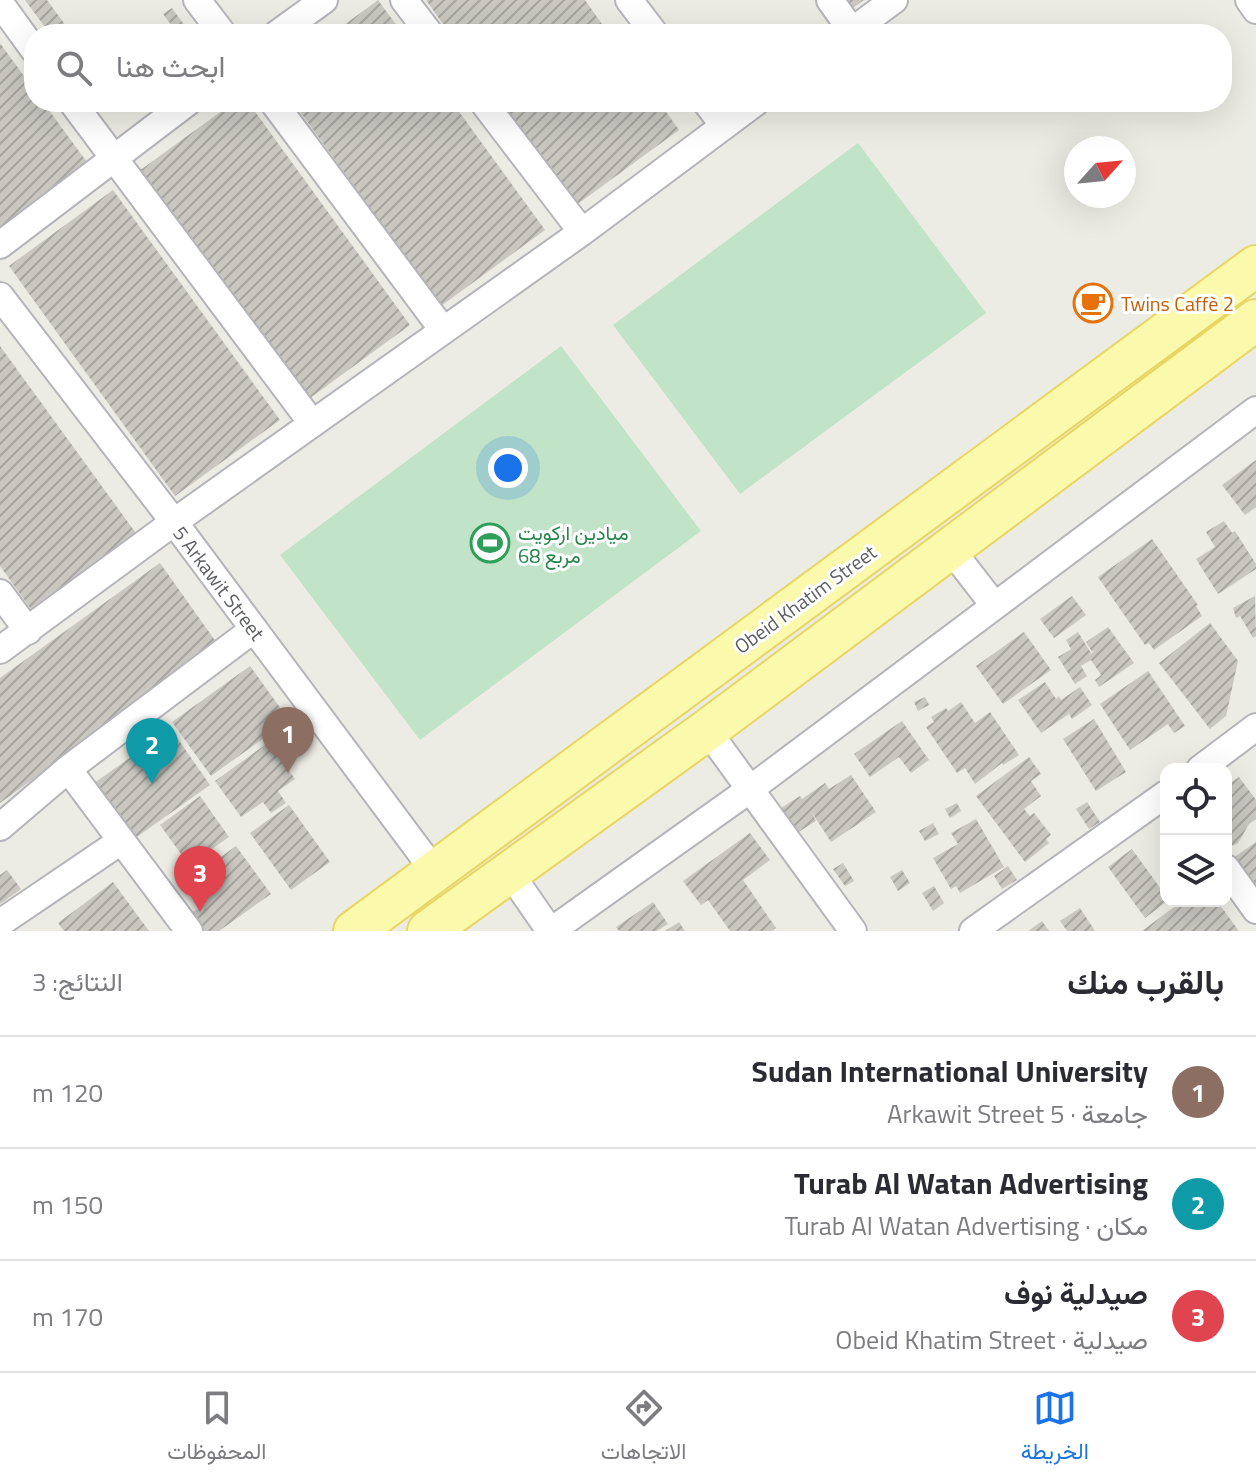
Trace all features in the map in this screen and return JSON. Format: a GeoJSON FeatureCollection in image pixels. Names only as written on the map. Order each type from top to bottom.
{"type":"FeatureCollection","features":[{"type":"Feature","properties":{"kind":"main road","name":"Obeid Khatim Street"},"geometry":{"type":"LineString","coordinates":[[354,931],[1256,266]]}},
{"type":"Feature","properties":{"kind":"main road"},"geometry":{"type":"LineString","coordinates":[[428,931],[707,730],[949,547],[1252,332]]}},
{"type":"Feature","properties":{"kind":"street"},"geometry":{"type":"LineString","coordinates":[[197,0],[215,24]]}},
{"type":"Feature","properties":{"kind":"street"},"geometry":{"type":"LineString","coordinates":[[291,24],[324,0]]}},
{"type":"Feature","properties":{"kind":"street"},"geometry":{"type":"LineString","coordinates":[[404,0],[422,24]]}},
{"type":"Feature","properties":{"kind":"street"},"geometry":{"type":"LineString","coordinates":[[629,0],[647,24]]}},
{"type":"Feature","properties":{"kind":"street"},"geometry":{"type":"LineString","coordinates":[[830,0],[845,24]]}},
{"type":"Feature","properties":{"kind":"street"},"geometry":{"type":"LineString","coordinates":[[862,24],[894,0]]}},
{"type":"Feature","properties":{"kind":"street"},"geometry":{"type":"LineString","coordinates":[[1249,0],[1256,10]]}},
{"type":"Feature","properties":{"kind":"street"},"geometry":{"type":"LineString","coordinates":[[0,3],[24,36]]}},
{"type":"Feature","properties":{"kind":"street"},"geometry":{"type":"LineString","coordinates":[[79,112],[312,423]]}},
{"type":"Feature","properties":{"kind":"street"},"geometry":{"type":"LineString","coordinates":[[0,245],[175,112]]}},
{"type":"Feature","properties":{"kind":"street"},"geometry":{"type":"LineString","coordinates":[[280,112],[443,330]]}},
{"type":"Feature","properties":{"kind":"street"},"geometry":{"type":"LineString","coordinates":[[491,112],[582,232]]}},
{"type":"Feature","properties":{"kind":"street"},"geometry":{"type":"LineString","coordinates":[[714,112],[724,126]]}},
{"type":"Feature","properties":{"kind":"street"},"geometry":{"type":"LineString","coordinates":[[0,650],[174,522],[582,232],[743,112]]}},
{"type":"Feature","properties":{"kind":"street","name":"5 Arkawit Street"},"geometry":{"type":"LineString","coordinates":[[0,296],[174,522],[435,872]]}},
{"type":"Feature","properties":{"kind":"street"},"geometry":{"type":"LineString","coordinates":[[510,873],[551,931],[749,790],[1256,410]]}},
{"type":"Feature","properties":{"kind":"street"},"geometry":{"type":"LineString","coordinates":[[949,547],[994,605]]}},
{"type":"Feature","properties":{"kind":"street"},"geometry":{"type":"LineString","coordinates":[[0,593],[28,631]]}},
{"type":"Feature","properties":{"kind":"street"},"geometry":{"type":"LineString","coordinates":[[0,827],[68,769],[254,629]]}},
{"type":"Feature","properties":{"kind":"street"},"geometry":{"type":"LineString","coordinates":[[1208,763],[1256,727]]}},
{"type":"Feature","properties":{"kind":"street"},"geometry":{"type":"LineString","coordinates":[[707,730],[853,931]]}},
{"type":"Feature","properties":{"kind":"street"},"geometry":{"type":"LineString","coordinates":[[68,769],[189,931]]}},
{"type":"Feature","properties":{"kind":"street"},"geometry":{"type":"LineString","coordinates":[[973,931],[1160,798]]}},
{"type":"Feature","properties":{"kind":"street"},"geometry":{"type":"LineString","coordinates":[[0,923],[121,841]]}},
{"type":"Feature","properties":{"kind":"street"},"geometry":{"type":"LineString","coordinates":[[1232,876],[1256,910]]}},
{"type":"Feature","properties":{"kind":"green space"},"geometry":{"type":"Polygon","coordinates":[[[858,143],[986,313],[740,494],[613,325],[858,143]]]}},
{"type":"Feature","properties":{"kind":"green space","name":"ميادين اركويت مربع 68"},"geometry":{"type":"Polygon","coordinates":[[[561,346],[701,531],[420,740],[280,555],[561,346]]]}},
{"type":"Feature","properties":{"kind":"building"},"geometry":{"type":"Polygon","coordinates":[[[25,0],[47,0],[65,24],[43,24],[25,0]]]}},
{"type":"Feature","properties":{"kind":"building"},"geometry":{"type":"Polygon","coordinates":[[[378,0],[396,24],[346,24],[378,0]]]}},
{"type":"Feature","properties":{"kind":"building"},"geometry":{"type":"Polygon","coordinates":[[[426,0],[585,0],[602,24],[443,24],[426,0]]]}},
{"type":"Feature","properties":{"kind":"building"},"geometry":{"type":"Polygon","coordinates":[[[843,0],[864,0],[850,10],[843,0]]]}},
{"type":"Feature","properties":{"kind":"building"},"geometry":{"type":"Polygon","coordinates":[[[172,8],[184,24],[170,24],[163,14],[172,8]]]}},
{"type":"Feature","properties":{"kind":"building"},"geometry":{"type":"Polygon","coordinates":[[[0,43],[24,76],[24,112],[50,112],[92,169],[0,237],[0,43]]]}},
{"type":"Feature","properties":{"kind":"building"},"geometry":{"type":"Polygon","coordinates":[[[220,112],[255,112],[410,325],[306,401],[139,171],[220,112]]]}},
{"type":"Feature","properties":{"kind":"building"},"geometry":{"type":"Polygon","coordinates":[[[300,112],[459,112],[545,230],[441,306],[300,112]]]}},
{"type":"Feature","properties":{"kind":"building"},"geometry":{"type":"Polygon","coordinates":[[[506,112],[666,112],[679,130],[575,206],[506,112]]]}},
{"type":"Feature","properties":{"kind":"building"},"geometry":{"type":"Polygon","coordinates":[[[113,190],[280,420],[175,496],[9,266],[113,190]]]}},
{"type":"Feature","properties":{"kind":"building"},"geometry":{"type":"Polygon","coordinates":[[[0,346],[138,536],[33,612],[0,566],[0,346]]]}},
{"type":"Feature","properties":{"kind":"building"},"geometry":{"type":"Polygon","coordinates":[[[1256,460],[1256,507],[1245,515],[1222,485],[1256,460]]]}},
{"type":"Feature","properties":{"kind":"building"},"geometry":{"type":"Polygon","coordinates":[[[1224,521],[1232,533],[1235,531],[1256,564],[1256,569],[1218,594],[1196,559],[1215,547],[1206,532],[1224,521]]]}},
{"type":"Feature","properties":{"kind":"building"},"geometry":{"type":"Polygon","coordinates":[[[1152,539],[1198,605],[1202,616],[1154,650],[1149,643],[1145,645],[1098,577],[1152,539]]]}},
{"type":"Feature","properties":{"kind":"building"},"geometry":{"type":"Polygon","coordinates":[[[160,563],[219,646],[0,803],[0,678],[160,563]]]}},
{"type":"Feature","properties":{"kind":"building"},"geometry":{"type":"Polygon","coordinates":[[[1072,596],[1086,615],[1054,638],[1040,619],[1072,596]]]}},
{"type":"Feature","properties":{"kind":"building"},"geometry":{"type":"Polygon","coordinates":[[[1255,596],[1256,636],[1253,638],[1240,616],[1236,618],[1233,608],[1255,596]]]}},
{"type":"Feature","properties":{"kind":"building"},"geometry":{"type":"Polygon","coordinates":[[[1210,623],[1238,661],[1226,716],[1210,729],[1159,663],[1210,623]]]}},
{"type":"Feature","properties":{"kind":"building"},"geometry":{"type":"Polygon","coordinates":[[[1108,627],[1134,663],[1099,687],[1095,680],[1101,675],[1091,660],[1081,666],[1087,676],[1075,684],[1058,657],[1071,649],[1066,640],[1078,632],[1091,653],[1088,656],[1096,650],[1092,652],[1086,642],[1108,627]]]}},
{"type":"Feature","properties":{"kind":"building"},"geometry":{"type":"Polygon","coordinates":[[[1024,632],[1051,670],[1003,704],[976,666],[1024,632]]]}},
{"type":"Feature","properties":{"kind":"building"},"geometry":{"type":"Polygon","coordinates":[[[250,666],[289,720],[211,776],[172,722],[250,666]]]}},
{"type":"Feature","properties":{"kind":"building"},"geometry":{"type":"Polygon","coordinates":[[[1148,671],[1185,726],[1174,733],[1168,724],[1130,750],[1100,704],[1148,671]]]}},
{"type":"Feature","properties":{"kind":"building"},"geometry":{"type":"Polygon","coordinates":[[[1045,682],[1056,699],[1059,696],[1061,700],[1080,687],[1092,705],[1072,719],[1069,714],[1041,733],[1018,700],[1045,682]]]}},
{"type":"Feature","properties":{"kind":"building"},"geometry":{"type":"Polygon","coordinates":[[[925,697],[929,705],[918,711],[914,702],[925,697]]]}},
{"type":"Feature","properties":{"kind":"building"},"geometry":{"type":"Polygon","coordinates":[[[961,702],[975,723],[990,712],[1019,755],[1002,763],[975,784],[965,768],[957,773],[926,727],[934,722],[931,717],[961,702]]]}},
{"type":"Feature","properties":{"kind":"building"},"geometry":{"type":"Polygon","coordinates":[[[1094,719],[1126,772],[1096,791],[1063,739],[1094,719]]]}},
{"type":"Feature","properties":{"kind":"building"},"geometry":{"type":"Polygon","coordinates":[[[902,721],[929,760],[911,773],[899,757],[870,777],[854,754],[902,721]]]}},
{"type":"Feature","properties":{"kind":"building"},"geometry":{"type":"Polygon","coordinates":[[[171,729],[210,785],[134,839],[94,783],[171,729]]]}},
{"type":"Feature","properties":{"kind":"building"},"geometry":{"type":"Polygon","coordinates":[[[269,742],[295,779],[278,791],[286,803],[271,813],[263,802],[241,817],[215,781],[269,742]]]}},
{"type":"Feature","properties":{"kind":"building"},"geometry":{"type":"Polygon","coordinates":[[[1029,757],[1041,774],[1031,781],[1041,796],[1024,809],[1030,816],[1034,813],[1051,835],[1046,839],[1049,843],[1025,862],[976,796],[1029,757]]]}},
{"type":"Feature","properties":{"kind":"building"},"geometry":{"type":"Polygon","coordinates":[[[851,775],[876,812],[831,842],[811,811],[816,821],[797,833],[781,808],[800,796],[802,799],[825,783],[829,789],[851,775]]]}},
{"type":"Feature","properties":{"kind":"building"},"geometry":{"type":"Polygon","coordinates":[[[1239,777],[1256,800],[1256,819],[1249,824],[1238,843],[1232,846],[1232,835],[1232,782],[1239,777]]]}},
{"type":"Feature","properties":{"kind":"building"},"geometry":{"type":"Polygon","coordinates":[[[200,796],[229,837],[189,865],[160,825],[200,796]]]}},
{"type":"Feature","properties":{"kind":"building"},"geometry":{"type":"Polygon","coordinates":[[[1087,802],[1100,822],[1089,829],[1076,809],[1087,802]]]}},
{"type":"Feature","properties":{"kind":"building"},"geometry":{"type":"Polygon","coordinates":[[[957,803],[961,811],[950,818],[945,809],[957,803]]]}},
{"type":"Feature","properties":{"kind":"building"},"geometry":{"type":"Polygon","coordinates":[[[289,805],[330,862],[291,890],[250,833],[289,805]]]}},
{"type":"Feature","properties":{"kind":"building"},"geometry":{"type":"Polygon","coordinates":[[[976,819],[1004,867],[960,893],[956,886],[951,889],[933,858],[958,844],[951,833],[976,819]]]}},
{"type":"Feature","properties":{"kind":"building"},"geometry":{"type":"Polygon","coordinates":[[[933,823],[939,834],[925,841],[919,831],[933,823]]]}},
{"type":"Feature","properties":{"kind":"building"},"geometry":{"type":"Polygon","coordinates":[[[750,833],[770,860],[743,880],[776,928],[771,931],[730,931],[708,900],[701,905],[683,881],[750,833]]]}},
{"type":"Feature","properties":{"kind":"building"},"geometry":{"type":"Polygon","coordinates":[[[1256,842],[1256,898],[1232,870],[1232,859],[1256,842]]]}},
{"type":"Feature","properties":{"kind":"building"},"geometry":{"type":"Polygon","coordinates":[[[236,846],[271,894],[219,931],[192,931],[183,919],[206,903],[189,880],[236,846]]]}},
{"type":"Feature","properties":{"kind":"building"},"geometry":{"type":"Polygon","coordinates":[[[1132,849],[1160,888],[1160,907],[1145,918],[1108,867],[1132,849]]]}},
{"type":"Feature","properties":{"kind":"building"},"geometry":{"type":"Polygon","coordinates":[[[843,863],[854,881],[845,886],[833,869],[843,863]]]}},
{"type":"Feature","properties":{"kind":"building"},"geometry":{"type":"Polygon","coordinates":[[[1008,866],[1017,880],[1002,889],[994,876],[1008,866]]]}},
{"type":"Feature","properties":{"kind":"building"},"geometry":{"type":"Polygon","coordinates":[[[7,870],[21,889],[0,904],[0,875],[7,870]]]}},
{"type":"Feature","properties":{"kind":"building"},"geometry":{"type":"Polygon","coordinates":[[[902,870],[910,883],[898,891],[890,877],[902,870]]]}},
{"type":"Feature","properties":{"kind":"building"},"geometry":{"type":"Polygon","coordinates":[[[113,882],[149,931],[64,931],[58,923],[113,882]]]}},
{"type":"Feature","properties":{"kind":"building"},"geometry":{"type":"Polygon","coordinates":[[[934,886],[944,903],[933,911],[922,893],[934,886]]]}},
{"type":"Feature","properties":{"kind":"building"},"geometry":{"type":"Polygon","coordinates":[[[653,902],[668,924],[657,931],[619,931],[616,927],[653,902]]]}},
{"type":"Feature","properties":{"kind":"building"},"geometry":{"type":"Polygon","coordinates":[[[1174,907],[1221,907],[1239,931],[1142,931],[1174,907]]]}},
{"type":"Feature","properties":{"kind":"building"},"geometry":{"type":"Polygon","coordinates":[[[1080,908],[1095,931],[1067,931],[1060,921],[1080,908]]]}},
{"type":"Feature","properties":{"kind":"building"},"geometry":{"type":"Polygon","coordinates":[[[1042,921],[1049,931],[1028,931],[1042,921]]]}},
{"type":"Feature","properties":{"kind":"building"},"geometry":{"type":"Polygon","coordinates":[[[679,922],[685,931],[665,931],[679,922]]]}},
{"type":"Feature","properties":{"kind":"place","name":"Twins Caffè 2"},"geometry":{"type":"Point","coordinates":[1093,303]}},
{"type":"Feature","properties":{"kind":"place","name":"ميادين اركويت مربع 68"},"geometry":{"type":"Point","coordinates":[490,543]}},
{"type":"Feature","properties":{"kind":"place","name":"Sudan International University"},"geometry":{"type":"Point","coordinates":[288,773]}},
{"type":"Feature","properties":{"kind":"place","name":"Turab Al Watan Advertising"},"geometry":{"type":"Point","coordinates":[152,784]}},
{"type":"Feature","properties":{"kind":"place","name":"صيدلية نوف"},"geometry":{"type":"Point","coordinates":[200,912]}}]}
